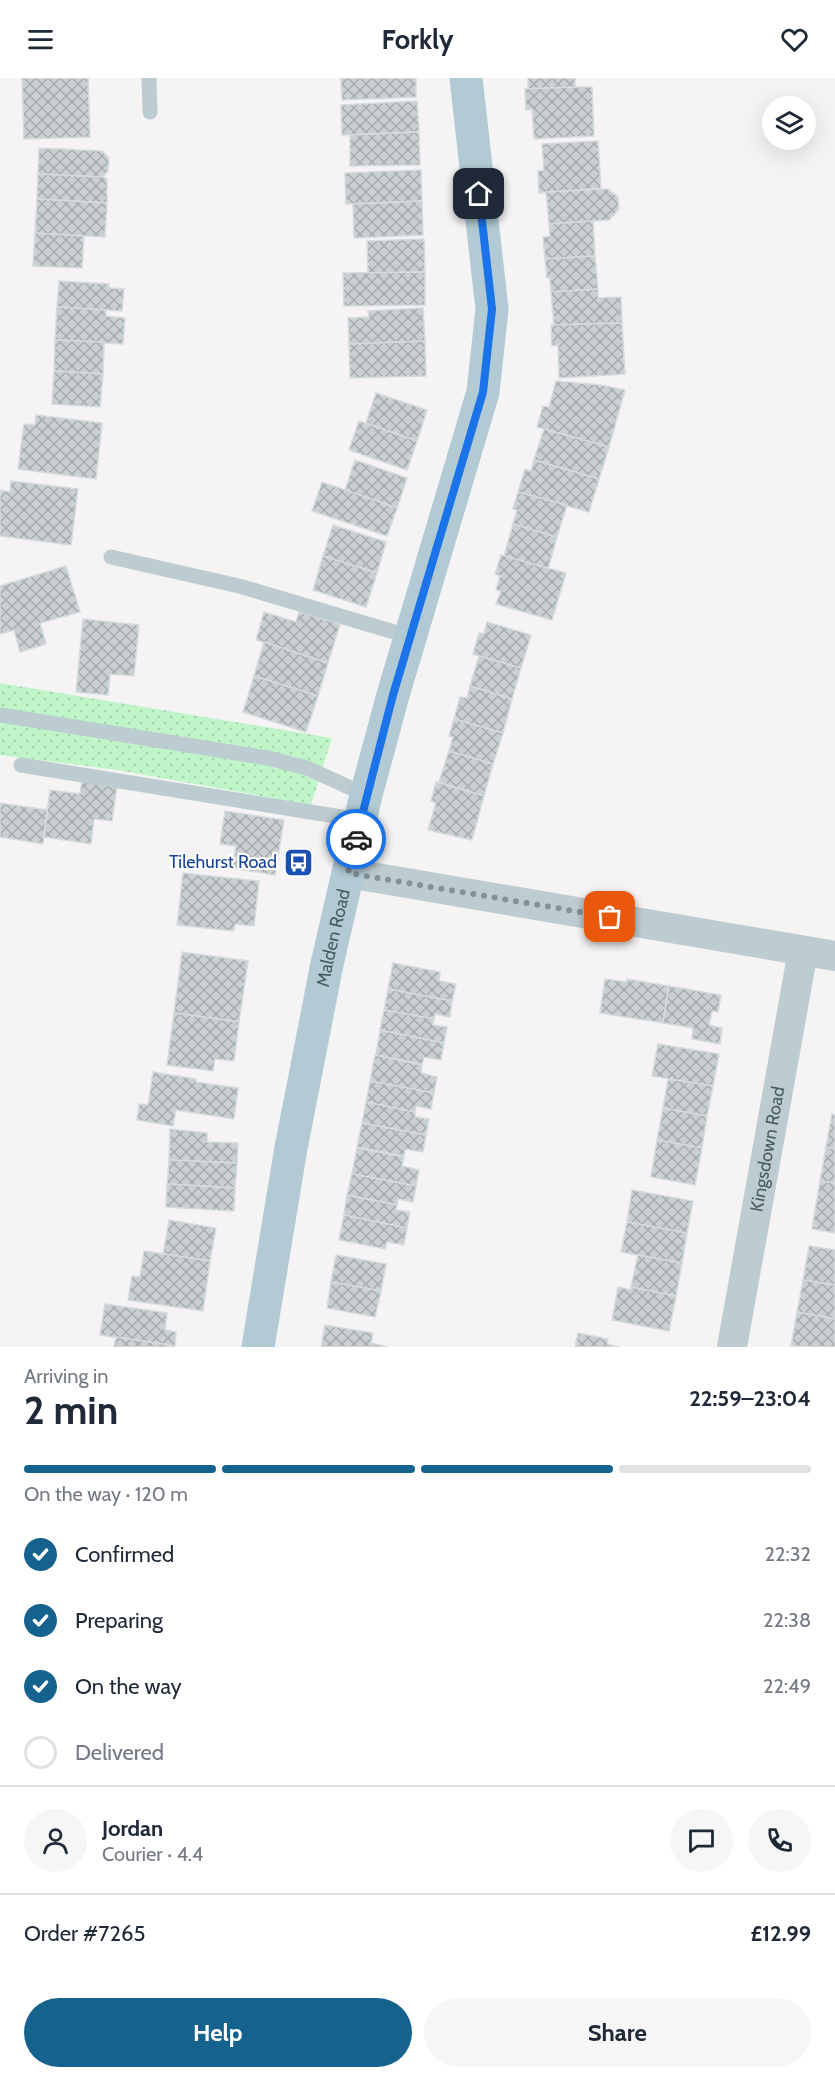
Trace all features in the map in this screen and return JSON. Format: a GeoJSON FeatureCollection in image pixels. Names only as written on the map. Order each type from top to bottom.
{"type":"FeatureCollection","features":[{"type":"Feature","properties":{"kind":"main road","name":"Malden Road"},"geometry":{"type":"LineString","coordinates":[[258,1347],[291,1148],[327,964],[363,807],[393,695],[483,392],[492,309],[466,78]]}},
{"type":"Feature","properties":{"kind":"street"},"geometry":{"type":"LineString","coordinates":[[348,873],[835,956]]}},
{"type":"Feature","properties":{"kind":"street","name":"Kingsdown Road"},"geometry":{"type":"LineString","coordinates":[[732,1347],[803,951]]}},
{"type":"Feature","properties":{"kind":"lane"},"geometry":{"type":"LineString","coordinates":[[149,78],[150,112]]}},
{"type":"Feature","properties":{"kind":"lane"},"geometry":{"type":"LineString","coordinates":[[111,557],[239,586],[411,637]]}},
{"type":"Feature","properties":{"kind":"lane"},"geometry":{"type":"LineString","coordinates":[[0,715],[268,758],[307,768],[363,807]]}},
{"type":"Feature","properties":{"kind":"lane"},"geometry":{"type":"LineString","coordinates":[[21,765],[363,807]]}},
{"type":"Feature","properties":{"kind":"green space"},"geometry":{"type":"Polygon","coordinates":[[[0,683],[332,738],[311,805],[117,770],[0,755],[0,683]]]}},
{"type":"Feature","properties":{"kind":"building"},"geometry":{"type":"Polygon","coordinates":[[[22,78],[88,78],[90,137],[24,139],[22,78]]]}},
{"type":"Feature","properties":{"kind":"building"},"geometry":{"type":"Polygon","coordinates":[[[341,78],[416,78],[416,97],[342,100],[341,78]]]}},
{"type":"Feature","properties":{"kind":"building"},"geometry":{"type":"Polygon","coordinates":[[[528,78],[575,78],[575,87],[528,89],[528,78]]]}},
{"type":"Feature","properties":{"kind":"building"},"geometry":{"type":"Polygon","coordinates":[[[592,87],[594,136],[534,139],[532,109],[526,110],[525,89],[592,87]]]}},
{"type":"Feature","properties":{"kind":"building"},"geometry":{"type":"Polygon","coordinates":[[[417,101],[419,132],[342,135],[341,105],[417,101]]]}},
{"type":"Feature","properties":{"kind":"building"},"geometry":{"type":"Polygon","coordinates":[[[419,132],[420,165],[350,166],[350,135],[419,132]]]}},
{"type":"Feature","properties":{"kind":"building"},"geometry":{"type":"Polygon","coordinates":[[[598,141],[601,188],[539,193],[538,171],[544,170],[542,144],[598,141]]]}},
{"type":"Feature","properties":{"kind":"building"},"geometry":{"type":"Polygon","coordinates":[[[39,148],[102,151],[109,158],[108,171],[103,177],[38,174],[39,148]]]}},
{"type":"Feature","properties":{"kind":"building"},"geometry":{"type":"Polygon","coordinates":[[[421,170],[422,201],[346,204],[345,173],[421,170]]]}},
{"type":"Feature","properties":{"kind":"building"},"geometry":{"type":"Polygon","coordinates":[[[38,174],[103,177],[107,179],[107,203],[37,199],[38,174]]]}},
{"type":"Feature","properties":{"kind":"building"},"geometry":{"type":"Polygon","coordinates":[[[608,189],[618,197],[619,209],[609,220],[549,224],[546,192],[608,189]]]}},
{"type":"Feature","properties":{"kind":"building"},"geometry":{"type":"Polygon","coordinates":[[[37,199],[107,203],[105,237],[35,233],[37,199]]]}},
{"type":"Feature","properties":{"kind":"building"},"geometry":{"type":"Polygon","coordinates":[[[422,201],[423,235],[354,238],[353,204],[422,201]]]}},
{"type":"Feature","properties":{"kind":"building"},"geometry":{"type":"Polygon","coordinates":[[[593,221],[595,256],[545,259],[543,237],[550,236],[549,224],[593,221]]]}},
{"type":"Feature","properties":{"kind":"building"},"geometry":{"type":"Polygon","coordinates":[[[35,233],[84,236],[82,268],[33,266],[35,233]]]}},
{"type":"Feature","properties":{"kind":"building"},"geometry":{"type":"Polygon","coordinates":[[[424,239],[425,272],[368,273],[367,241],[424,239]]]}},
{"type":"Feature","properties":{"kind":"building"},"geometry":{"type":"Polygon","coordinates":[[[595,256],[598,289],[551,292],[545,259],[595,256]]]}},
{"type":"Feature","properties":{"kind":"building"},"geometry":{"type":"Polygon","coordinates":[[[425,272],[425,305],[344,306],[343,273],[425,272]]]}},
{"type":"Feature","properties":{"kind":"building"},"geometry":{"type":"Polygon","coordinates":[[[59,281],[109,284],[109,288],[124,289],[122,311],[57,307],[59,281]]]}},
{"type":"Feature","properties":{"kind":"building"},"geometry":{"type":"Polygon","coordinates":[[[598,289],[598,298],[621,297],[622,323],[554,325],[551,292],[598,289]]]}},
{"type":"Feature","properties":{"kind":"building"},"geometry":{"type":"Polygon","coordinates":[[[57,307],[106,310],[106,316],[125,318],[123,344],[55,340],[57,307]]]}},
{"type":"Feature","properties":{"kind":"building"},"geometry":{"type":"Polygon","coordinates":[[[423,308],[425,341],[349,344],[348,318],[369,317],[368,311],[423,308]]]}},
{"type":"Feature","properties":{"kind":"building"},"geometry":{"type":"Polygon","coordinates":[[[622,323],[625,374],[559,378],[558,345],[552,346],[551,325],[622,323]]]}},
{"type":"Feature","properties":{"kind":"building"},"geometry":{"type":"Polygon","coordinates":[[[55,340],[104,342],[103,374],[54,371],[55,340]]]}},
{"type":"Feature","properties":{"kind":"building"},"geometry":{"type":"Polygon","coordinates":[[[425,341],[426,376],[350,378],[349,344],[425,341]]]}},
{"type":"Feature","properties":{"kind":"building"},"geometry":{"type":"Polygon","coordinates":[[[54,371],[103,374],[100,407],[52,404],[54,371]]]}},
{"type":"Feature","properties":{"kind":"building"},"geometry":{"type":"Polygon","coordinates":[[[556,381],[601,385],[625,390],[609,447],[537,427],[543,406],[549,407],[556,381]]]}},
{"type":"Feature","properties":{"kind":"building"},"geometry":{"type":"Polygon","coordinates":[[[376,393],[427,410],[417,441],[366,423],[376,393]]]}},
{"type":"Feature","properties":{"kind":"building"},"geometry":{"type":"Polygon","coordinates":[[[36,415],[102,423],[96,479],[18,469],[24,424],[35,425],[36,415]]]}},
{"type":"Feature","properties":{"kind":"building"},"geometry":{"type":"Polygon","coordinates":[[[359,421],[417,441],[407,470],[349,450],[359,421]]]}},
{"type":"Feature","properties":{"kind":"building"},"geometry":{"type":"Polygon","coordinates":[[[544,429],[609,447],[599,479],[534,460],[544,429]]]}},
{"type":"Feature","properties":{"kind":"building"},"geometry":{"type":"Polygon","coordinates":[[[355,460],[407,478],[397,508],[345,490],[355,460]]]}},
{"type":"Feature","properties":{"kind":"building"},"geometry":{"type":"Polygon","coordinates":[[[534,460],[599,479],[589,512],[518,492],[525,469],[531,471],[534,460]]]}},
{"type":"Feature","properties":{"kind":"building"},"geometry":{"type":"Polygon","coordinates":[[[11,481],[78,489],[71,545],[0,536],[0,490],[10,492],[11,481]]]}},
{"type":"Feature","properties":{"kind":"building"},"geometry":{"type":"Polygon","coordinates":[[[322,482],[397,508],[387,536],[312,511],[322,482]]]}},
{"type":"Feature","properties":{"kind":"building"},"geometry":{"type":"Polygon","coordinates":[[[518,492],[567,505],[557,537],[513,524],[517,510],[513,509],[518,492]]]}},
{"type":"Feature","properties":{"kind":"building"},"geometry":{"type":"Polygon","coordinates":[[[513,524],[557,537],[548,569],[504,556],[513,524]]]}},
{"type":"Feature","properties":{"kind":"building"},"geometry":{"type":"Polygon","coordinates":[[[333,525],[386,542],[377,573],[323,556],[333,525]]]}},
{"type":"Feature","properties":{"kind":"building"},"geometry":{"type":"Polygon","coordinates":[[[501,555],[566,573],[552,620],[496,604],[501,591],[496,590],[500,576],[495,574],[501,555]]]}},
{"type":"Feature","properties":{"kind":"building"},"geometry":{"type":"Polygon","coordinates":[[[323,556],[377,573],[366,607],[313,590],[323,556]]]}},
{"type":"Feature","properties":{"kind":"building"},"geometry":{"type":"Polygon","coordinates":[[[66,566],[80,612],[40,623],[46,644],[20,652],[14,630],[0,634],[0,586],[66,566]]]}},
{"type":"Feature","properties":{"kind":"building"},"geometry":{"type":"Polygon","coordinates":[[[264,612],[296,622],[299,612],[340,624],[328,663],[256,640],[264,612]]]}},
{"type":"Feature","properties":{"kind":"building"},"geometry":{"type":"Polygon","coordinates":[[[83,619],[139,625],[134,676],[110,674],[108,695],[76,692],[83,619]]]}},
{"type":"Feature","properties":{"kind":"building"},"geometry":{"type":"Polygon","coordinates":[[[487,622],[531,635],[521,668],[473,654],[479,633],[484,634],[487,622]]]}},
{"type":"Feature","properties":{"kind":"building"},"geometry":{"type":"Polygon","coordinates":[[[264,642],[328,663],[318,696],[254,676],[264,642]]]}},
{"type":"Feature","properties":{"kind":"building"},"geometry":{"type":"Polygon","coordinates":[[[479,656],[521,668],[512,699],[470,686],[479,656]]]}},
{"type":"Feature","properties":{"kind":"building"},"geometry":{"type":"Polygon","coordinates":[[[254,676],[318,696],[306,732],[243,712],[254,676]]]}},
{"type":"Feature","properties":{"kind":"building"},"geometry":{"type":"Polygon","coordinates":[[[470,686],[512,699],[503,733],[454,719],[460,697],[467,698],[470,686]]]}},
{"type":"Feature","properties":{"kind":"building"},"geometry":{"type":"Polygon","coordinates":[[[454,719],[503,733],[493,764],[449,751],[453,737],[449,736],[454,719]]]}},
{"type":"Feature","properties":{"kind":"building"},"geometry":{"type":"Polygon","coordinates":[[[449,751],[493,764],[484,796],[439,782],[449,751]]]}},
{"type":"Feature","properties":{"kind":"building"},"geometry":{"type":"Polygon","coordinates":[[[82,781],[117,786],[112,821],[94,819],[91,844],[44,837],[50,790],[80,794],[82,781]]]}},
{"type":"Feature","properties":{"kind":"building"},"geometry":{"type":"Polygon","coordinates":[[[436,782],[484,796],[472,840],[428,830],[436,803],[431,801],[436,782]]]}},
{"type":"Feature","properties":{"kind":"building"},"geometry":{"type":"Polygon","coordinates":[[[0,803],[47,810],[43,844],[0,837],[0,803]]]}},
{"type":"Feature","properties":{"kind":"building"},"geometry":{"type":"Polygon","coordinates":[[[225,811],[284,820],[275,875],[232,868],[236,846],[220,844],[225,811]]]}},
{"type":"Feature","properties":{"kind":"building"},"geometry":{"type":"Polygon","coordinates":[[[183,873],[259,881],[254,926],[235,924],[234,931],[177,925],[183,873]]]}},
{"type":"Feature","properties":{"kind":"building"},"geometry":{"type":"Polygon","coordinates":[[[182,952],[248,961],[239,1022],[174,1013],[182,952]]]}},
{"type":"Feature","properties":{"kind":"building"},"geometry":{"type":"Polygon","coordinates":[[[393,963],[440,972],[439,981],[456,984],[452,1001],[388,989],[393,963]]]}},
{"type":"Feature","properties":{"kind":"building"},"geometry":{"type":"Polygon","coordinates":[[[605,979],[627,982],[627,979],[669,986],[663,1023],[600,1013],[605,979]]]}},
{"type":"Feature","properties":{"kind":"building"},"geometry":{"type":"Polygon","coordinates":[[[669,986],[721,995],[718,1012],[712,1011],[709,1025],[722,1028],[720,1044],[692,1039],[693,1028],[663,1023],[669,986]]]}},
{"type":"Feature","properties":{"kind":"building"},"geometry":{"type":"Polygon","coordinates":[[[388,989],[452,1001],[450,1017],[435,1014],[434,1019],[384,1010],[388,989]]]}},
{"type":"Feature","properties":{"kind":"building"},"geometry":{"type":"Polygon","coordinates":[[[384,1010],[434,1019],[433,1025],[447,1027],[444,1043],[380,1030],[384,1010]]]}},
{"type":"Feature","properties":{"kind":"building"},"geometry":{"type":"Polygon","coordinates":[[[174,1013],[239,1022],[234,1061],[215,1059],[213,1071],[167,1065],[174,1013]]]}},
{"type":"Feature","properties":{"kind":"building"},"geometry":{"type":"Polygon","coordinates":[[[380,1030],[444,1043],[441,1060],[424,1057],[422,1064],[376,1055],[380,1030]]]}},
{"type":"Feature","properties":{"kind":"building"},"geometry":{"type":"Polygon","coordinates":[[[658,1044],[719,1054],[713,1086],[652,1076],[658,1044]]]}},
{"type":"Feature","properties":{"kind":"building"},"geometry":{"type":"Polygon","coordinates":[[[375,1055],[422,1065],[421,1073],[437,1077],[434,1093],[370,1081],[375,1055]]]}},
{"type":"Feature","properties":{"kind":"building"},"geometry":{"type":"Polygon","coordinates":[[[153,1072],[196,1079],[196,1082],[238,1088],[234,1119],[176,1110],[173,1126],[137,1120],[139,1104],[148,1105],[153,1072]]]}},
{"type":"Feature","properties":{"kind":"building"},"geometry":{"type":"Polygon","coordinates":[[[668,1079],[713,1086],[707,1116],[663,1108],[668,1079]]]}},
{"type":"Feature","properties":{"kind":"building"},"geometry":{"type":"Polygon","coordinates":[[[370,1081],[434,1093],[431,1109],[416,1106],[415,1112],[366,1102],[370,1081]]]}},
{"type":"Feature","properties":{"kind":"building"},"geometry":{"type":"Polygon","coordinates":[[[366,1102],[415,1112],[415,1117],[429,1119],[426,1135],[362,1123],[366,1102]]]}},
{"type":"Feature","properties":{"kind":"building"},"geometry":{"type":"Polygon","coordinates":[[[663,1108],[707,1116],[702,1148],[657,1140],[663,1108]]]}},
{"type":"Feature","properties":{"kind":"building"},"geometry":{"type":"Polygon","coordinates":[[[832,1114],[835,1115],[835,1149],[826,1147],[832,1114]]]}},
{"type":"Feature","properties":{"kind":"building"},"geometry":{"type":"Polygon","coordinates":[[[362,1123],[426,1135],[423,1152],[405,1149],[404,1156],[357,1147],[362,1123]]]}},
{"type":"Feature","properties":{"kind":"building"},"geometry":{"type":"Polygon","coordinates":[[[170,1129],[207,1133],[207,1142],[238,1143],[237,1163],[169,1160],[170,1129]]]}},
{"type":"Feature","properties":{"kind":"building"},"geometry":{"type":"Polygon","coordinates":[[[657,1140],[702,1148],[695,1185],[651,1177],[657,1140]]]}},
{"type":"Feature","properties":{"kind":"building"},"geometry":{"type":"Polygon","coordinates":[[[826,1147],[835,1149],[835,1183],[820,1181],[826,1147]]]}},
{"type":"Feature","properties":{"kind":"building"},"geometry":{"type":"Polygon","coordinates":[[[357,1148],[404,1157],[402,1166],[419,1170],[416,1186],[352,1174],[357,1148]]]}},
{"type":"Feature","properties":{"kind":"building"},"geometry":{"type":"Polygon","coordinates":[[[169,1160],[237,1163],[235,1188],[167,1184],[169,1160]]]}},
{"type":"Feature","properties":{"kind":"building"},"geometry":{"type":"Polygon","coordinates":[[[352,1174],[416,1186],[413,1202],[398,1199],[397,1205],[347,1195],[352,1174]]]}},
{"type":"Feature","properties":{"kind":"building"},"geometry":{"type":"Polygon","coordinates":[[[820,1181],[835,1183],[835,1233],[812,1229],[820,1181]]]}},
{"type":"Feature","properties":{"kind":"building"},"geometry":{"type":"Polygon","coordinates":[[[167,1184],[235,1188],[234,1211],[166,1207],[167,1184]]]}},
{"type":"Feature","properties":{"kind":"building"},"geometry":{"type":"Polygon","coordinates":[[[632,1190],[693,1201],[687,1233],[627,1222],[632,1190]]]}},
{"type":"Feature","properties":{"kind":"building"},"geometry":{"type":"Polygon","coordinates":[[[347,1195],[397,1205],[396,1210],[410,1212],[407,1228],[344,1215],[347,1195]]]}},
{"type":"Feature","properties":{"kind":"building"},"geometry":{"type":"Polygon","coordinates":[[[344,1215],[407,1228],[404,1245],[387,1242],[385,1249],[339,1240],[344,1215]]]}},
{"type":"Feature","properties":{"kind":"building"},"geometry":{"type":"Polygon","coordinates":[[[169,1220],[216,1228],[210,1261],[163,1254],[169,1220]]]}},
{"type":"Feature","properties":{"kind":"building"},"geometry":{"type":"Polygon","coordinates":[[[627,1222],[687,1233],[682,1263],[621,1252],[627,1222]]]}},
{"type":"Feature","properties":{"kind":"building"},"geometry":{"type":"Polygon","coordinates":[[[809,1246],[835,1250],[835,1285],[803,1280],[809,1246]]]}},
{"type":"Feature","properties":{"kind":"building"},"geometry":{"type":"Polygon","coordinates":[[[144,1251],[210,1261],[203,1311],[128,1300],[132,1276],[140,1277],[144,1251]]]}},
{"type":"Feature","properties":{"kind":"building"},"geometry":{"type":"Polygon","coordinates":[[[336,1255],[386,1264],[381,1291],[331,1282],[336,1255]]]}},
{"type":"Feature","properties":{"kind":"building"},"geometry":{"type":"Polygon","coordinates":[[[638,1255],[682,1263],[676,1296],[631,1287],[638,1255]]]}},
{"type":"Feature","properties":{"kind":"building"},"geometry":{"type":"Polygon","coordinates":[[[803,1280],[835,1285],[835,1319],[797,1312],[803,1280]]]}},
{"type":"Feature","properties":{"kind":"building"},"geometry":{"type":"Polygon","coordinates":[[[331,1282],[381,1291],[375,1317],[327,1308],[331,1282]]]}},
{"type":"Feature","properties":{"kind":"building"},"geometry":{"type":"Polygon","coordinates":[[[618,1287],[631,1290],[631,1287],[676,1296],[669,1331],[612,1320],[618,1287]]]}},
{"type":"Feature","properties":{"kind":"building"},"geometry":{"type":"Polygon","coordinates":[[[105,1304],[167,1313],[165,1330],[176,1332],[175,1346],[100,1335],[105,1304]]]}},
{"type":"Feature","properties":{"kind":"building"},"geometry":{"type":"Polygon","coordinates":[[[797,1312],[835,1319],[835,1347],[791,1346],[797,1312]]]}},
{"type":"Feature","properties":{"kind":"building"},"geometry":{"type":"Polygon","coordinates":[[[325,1325],[373,1333],[371,1343],[388,1347],[321,1347],[325,1325]]]}},
{"type":"Feature","properties":{"kind":"building"},"geometry":{"type":"Polygon","coordinates":[[[578,1333],[608,1339],[607,1344],[619,1347],[575,1347],[578,1333]]]}},
{"type":"Feature","properties":{"kind":"building"},"geometry":{"type":"Polygon","coordinates":[[[116,1337],[175,1346],[175,1347],[114,1347],[116,1337]]]}},
{"type":"Feature","properties":{"kind":"way so far"},"geometry":{"type":"LineString","coordinates":[[356,839],[348,873],[610,917]]}},
{"type":"Feature","properties":{"kind":"place","name":"Tilehurst Road"},"geometry":{"type":"Point","coordinates":[298,862]}},
{"type":"Feature","properties":{"kind":"route"},"geometry":{"type":"LineString","coordinates":[[356,839],[393,695],[483,392],[492,309],[479,194]]}}]}
